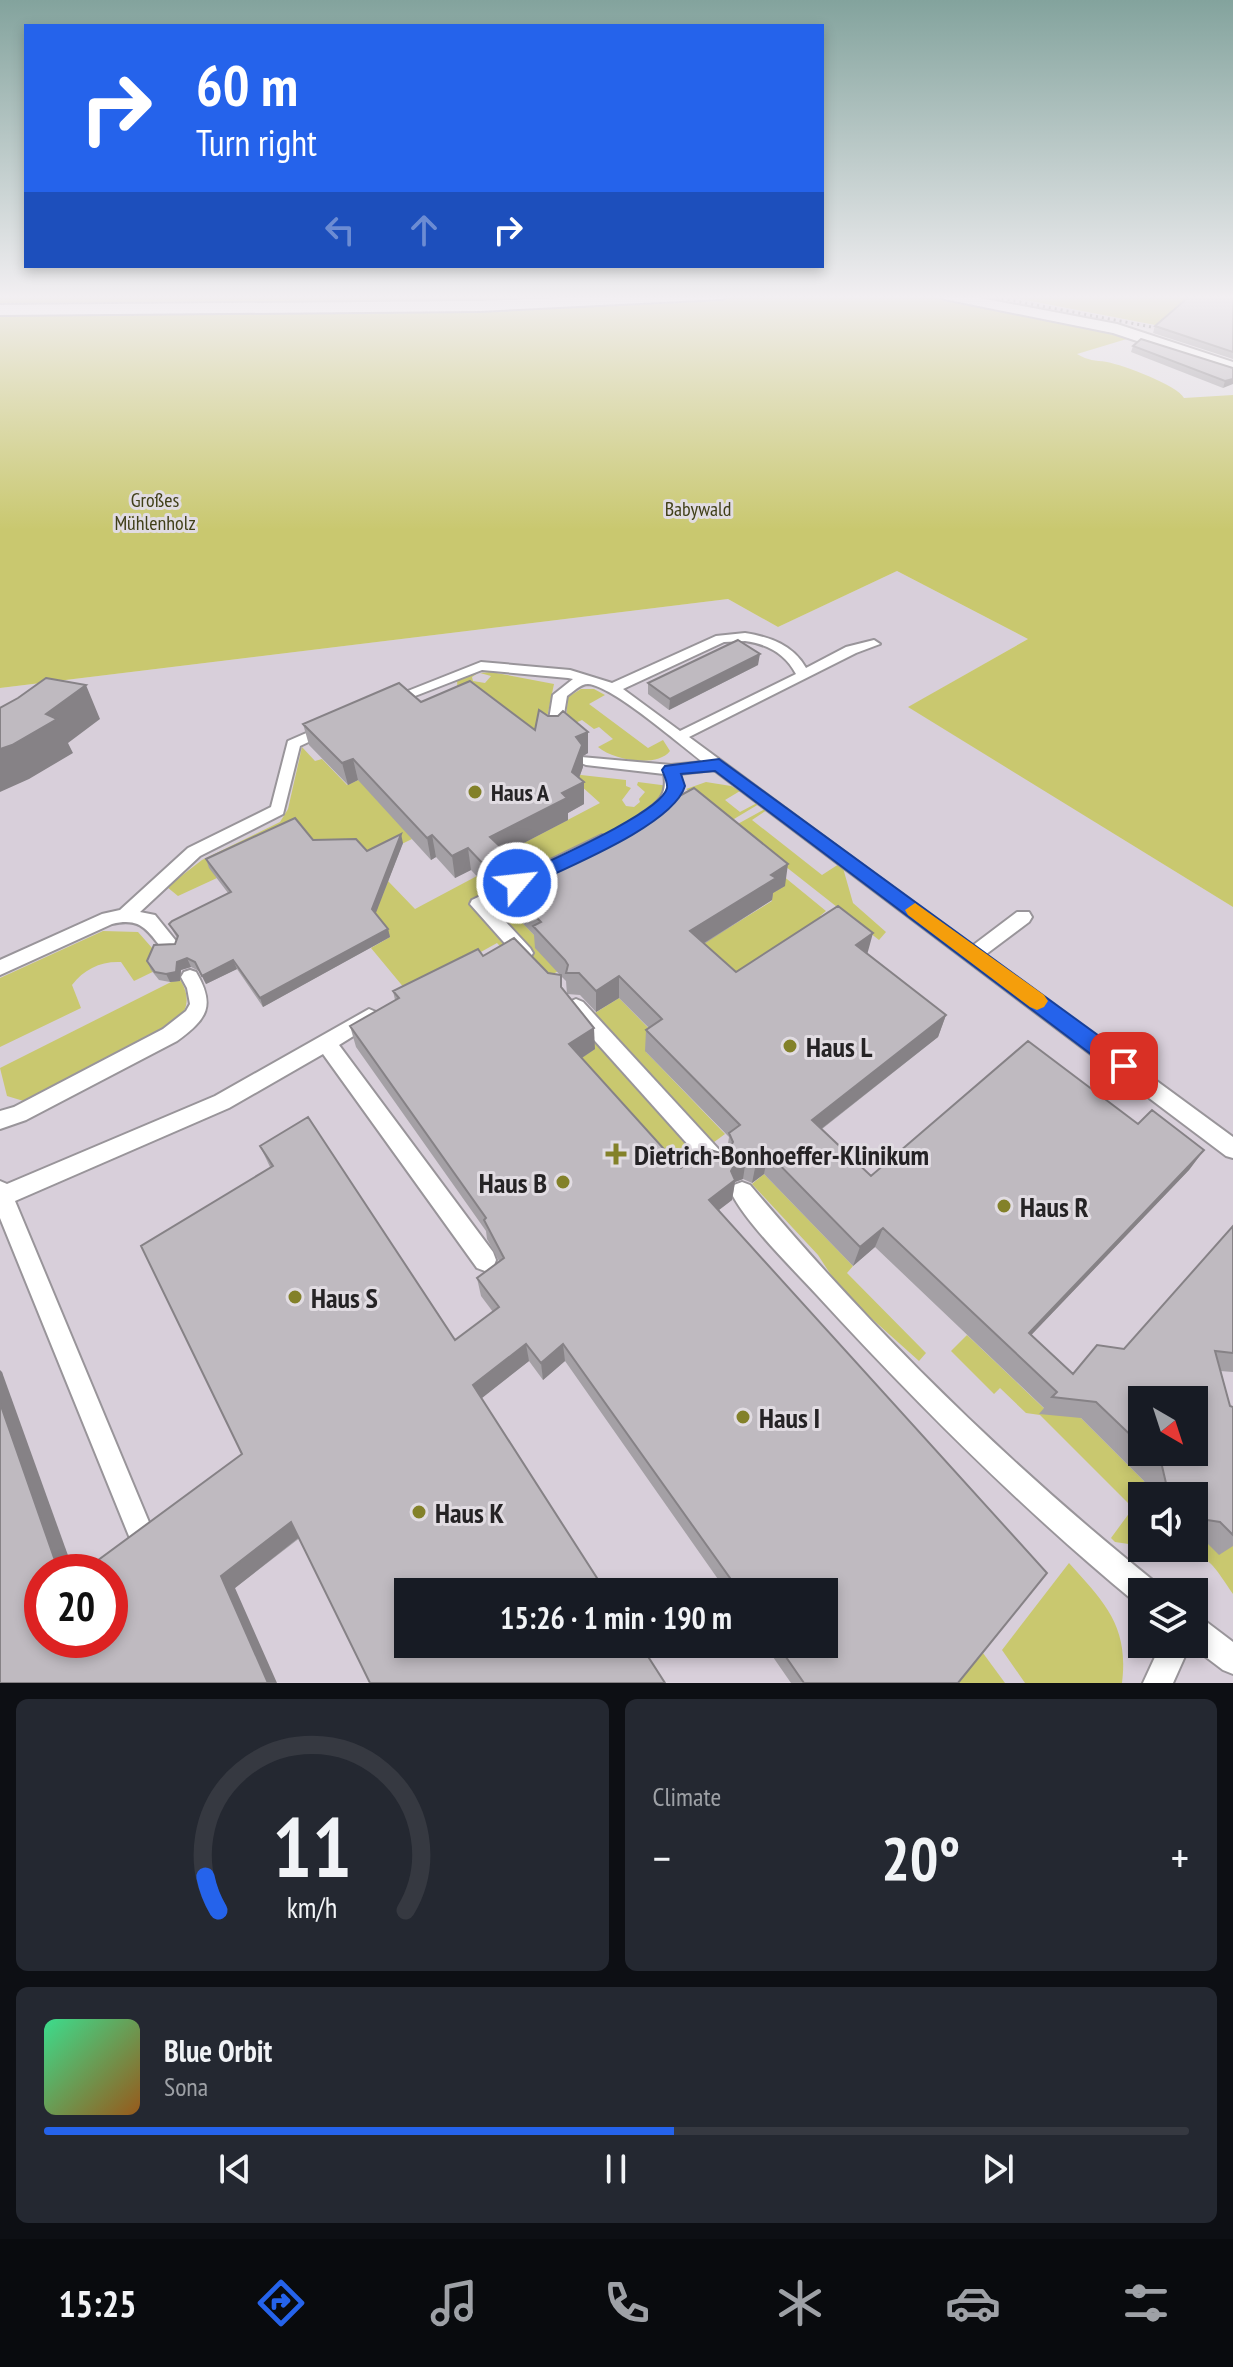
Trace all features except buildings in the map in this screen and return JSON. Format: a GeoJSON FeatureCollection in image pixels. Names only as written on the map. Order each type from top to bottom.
{"type":"FeatureCollection","features":[{"type":"Feature","properties":{"kind":"lane"},"geometry":{"type":"LineString","coordinates":[[613,688],[734,636],[767,641],[790,655],[799,664],[803,675]]}},
{"type":"Feature","properties":{"kind":"lane"},"geometry":{"type":"LineString","coordinates":[[680,736],[851,650],[874,644]]}},
{"type":"Feature","properties":{"kind":"lane"},"geometry":{"type":"LineString","coordinates":[[369,709],[481,666],[570,674],[613,688],[1233,1149]]}},
{"type":"Feature","properties":{"kind":"lane"},"geometry":{"type":"LineString","coordinates":[[554,732],[560,695],[575,683],[592,679]]}},
{"type":"Feature","properties":{"kind":"lane"},"geometry":{"type":"LineString","coordinates":[[125,915],[194,852],[278,810],[293,744],[342,721]]}},
{"type":"Feature","properties":{"kind":"lane"},"geometry":{"type":"LineString","coordinates":[[586,760],[671,770],[719,765]]}},
{"type":"Feature","properties":{"kind":"lane"},"geometry":{"type":"LineString","coordinates":[[517,883],[629,828],[674,794],[676,786],[671,770]]}},
{"type":"Feature","properties":{"kind":"lane"},"geometry":{"type":"LineString","coordinates":[[495,895],[478,904],[506,943],[539,968]]}},
{"type":"Feature","properties":{"kind":"lane"},"geometry":{"type":"LineString","coordinates":[[0,968],[108,919],[125,915],[149,920],[170,946]]}},
{"type":"Feature","properties":{"kind":"lane"},"geometry":{"type":"LineString","coordinates":[[974,954],[1023,917]]}},
{"type":"Feature","properties":{"kind":"lane"},"geometry":{"type":"LineString","coordinates":[[0,1120],[33,1107],[187,1023],[200,1001],[200,993],[190,977]]}},
{"type":"Feature","properties":{"kind":"lane"},"geometry":{"type":"LineString","coordinates":[[572,1003],[716,1161]]}},
{"type":"Feature","properties":{"kind":"lane"},"geometry":{"type":"LineString","coordinates":[[138,1527],[1,1194],[222,1102],[391,1004]]}},
{"type":"Feature","properties":{"kind":"lane"},"geometry":{"type":"LineString","coordinates":[[326,1043],[485,1260]]}},
{"type":"Feature","properties":{"kind":"lane"},"geometry":{"type":"LineString","coordinates":[[742,1192],[788,1249],[1007,1475],[1079,1540],[1128,1579]]}},
{"type":"Feature","properties":{"kind":"lane"},"geometry":{"type":"LineString","coordinates":[[1208,1641],[1233,1660]]}},
{"type":"Feature","properties":{"kind":"lane"},"geometry":{"type":"LineString","coordinates":[[1158,1683],[1170,1658]]}},
{"type":"Feature","properties":{"kind":"shaded area","name":"Dietrich-Bonhoeffer-Klinikum"},"geometry":{"type":"Polygon","coordinates":[[[897,571],[1028,639],[909,707],[1233,907],[1233,1683],[0,1683],[0,688],[728,599],[778,627],[897,571]]]}},
{"type":"Feature","properties":{"kind":"green space","name":"Großes Mühlenholz"},"geometry":{"type":"Polygon","coordinates":[[[0,374],[1142,374],[1171,387],[1184,398],[1233,395],[1233,907],[908,707],[1028,639],[897,571],[778,627],[728,599],[0,688],[0,374]]]}},
{"type":"Feature","properties":{"kind":"green space"},"geometry":{"type":"Polygon","coordinates":[[[491,672],[554,684],[544,732],[458,701],[457,679],[478,673],[472,677],[473,681],[485,683],[491,676],[480,673],[491,672]]]}},
{"type":"Feature","properties":{"kind":"green space"},"geometry":{"type":"Polygon","coordinates":[[[581,689],[594,689],[605,695],[589,704],[648,748],[663,740],[670,751],[664,756],[645,761],[605,752],[598,747],[613,739],[599,727],[594,729],[582,720],[573,724],[566,719],[568,697],[581,689]]]}},
{"type":"Feature","properties":{"kind":"green space"},"geometry":{"type":"Polygon","coordinates":[[[302,747],[315,761],[322,759],[347,785],[365,777],[412,839],[369,860],[210,868],[217,878],[178,896],[167,887],[202,860],[280,822],[288,809],[302,747]]]}},
{"type":"Feature","properties":{"kind":"green space"},"geometry":{"type":"Polygon","coordinates":[[[559,766],[581,775],[626,780],[626,786],[631,788],[622,800],[626,806],[634,807],[645,792],[637,785],[638,782],[669,786],[695,807],[533,899],[493,859],[600,803],[559,766]]]}},
{"type":"Feature","properties":{"kind":"green space"},"geometry":{"type":"Polygon","coordinates":[[[706,782],[731,786],[740,791],[725,800],[740,812],[759,804],[729,822],[686,789],[706,782]]]}},
{"type":"Feature","properties":{"kind":"green space"},"geometry":{"type":"Polygon","coordinates":[[[765,809],[752,820],[822,875],[839,864],[843,868],[853,903],[886,932],[879,940],[734,826],[765,809]]]}},
{"type":"Feature","properties":{"kind":"green space"},"geometry":{"type":"Polygon","coordinates":[[[771,866],[826,911],[820,916],[844,934],[733,994],[688,953],[772,901],[771,866]]]}},
{"type":"Feature","properties":{"kind":"green space"},"geometry":{"type":"Polygon","coordinates":[[[477,876],[565,967],[543,980],[545,995],[497,943],[418,987],[405,989],[371,948],[390,937],[365,908],[381,899],[388,881],[415,909],[477,876]]]}},
{"type":"Feature","properties":{"kind":"green space"},"geometry":{"type":"Polygon","coordinates":[[[103,931],[138,932],[167,965],[134,981],[121,962],[94,967],[72,985],[81,1008],[0,1047],[0,978],[103,931]]]}},
{"type":"Feature","properties":{"kind":"green space"},"geometry":{"type":"Polygon","coordinates":[[[179,978],[186,995],[185,1008],[174,1023],[157,1035],[27,1102],[7,1096],[0,1068],[179,978]]]}},
{"type":"Feature","properties":{"kind":"green space"},"geometry":{"type":"Polygon","coordinates":[[[619,998],[661,1041],[646,1052],[725,1134],[668,1176],[571,1065],[574,1026],[619,998]]]}},
{"type":"Feature","properties":{"kind":"green space"},"geometry":{"type":"Polygon","coordinates":[[[764,1174],[853,1266],[847,1273],[926,1353],[919,1361],[842,1292],[818,1255],[752,1184],[764,1174]]]}},
{"type":"Feature","properties":{"kind":"green space"},"geometry":{"type":"Polygon","coordinates":[[[967,1335],[1051,1415],[1072,1409],[1144,1482],[1128,1482],[1128,1503],[1040,1415],[1026,1413],[1000,1388],[994,1394],[951,1351],[967,1335]]]}},
{"type":"Feature","properties":{"kind":"green space"},"geometry":{"type":"Polygon","coordinates":[[[1128,1515],[1128,1544],[1115,1542],[1111,1538],[1128,1515]]]}},
{"type":"Feature","properties":{"kind":"green space"},"geometry":{"type":"Polygon","coordinates":[[[1233,1534],[1233,1594],[1208,1562],[1208,1535],[1233,1534]]]}},
{"type":"Feature","properties":{"kind":"green space"},"geometry":{"type":"Polygon","coordinates":[[[1069,1563],[1112,1617],[1122,1646],[1122,1683],[1025,1683],[1002,1650],[1069,1563]]]}},
{"type":"Feature","properties":{"kind":"green space"},"geometry":{"type":"Polygon","coordinates":[[[980,1649],[1005,1683],[953,1683],[980,1649]]]}},
{"type":"Feature","properties":{"kind":"slow traffic"},"geometry":{"type":"LineString","coordinates":[[915,910],[1037,1001]]}},
{"type":"Feature","properties":{"kind":"place","name":"Haus A"},"geometry":{"type":"Point","coordinates":[475,792]}},
{"type":"Feature","properties":{"kind":"place","name":"Haus L"},"geometry":{"type":"Point","coordinates":[790,1046]}},
{"type":"Feature","properties":{"kind":"place","name":"Dietrich-Bonhoeffer-Klinikum"},"geometry":{"type":"Point","coordinates":[616,1154]}},
{"type":"Feature","properties":{"kind":"place","name":"Haus B"},"geometry":{"type":"Point","coordinates":[563,1182]}},
{"type":"Feature","properties":{"kind":"place","name":"Haus R"},"geometry":{"type":"Point","coordinates":[1004,1206]}},
{"type":"Feature","properties":{"kind":"place","name":"Haus S"},"geometry":{"type":"Point","coordinates":[295,1297]}},
{"type":"Feature","properties":{"kind":"place","name":"Haus I"},"geometry":{"type":"Point","coordinates":[743,1417]}},
{"type":"Feature","properties":{"kind":"place","name":"Haus K"},"geometry":{"type":"Point","coordinates":[419,1512]}},
{"type":"Feature","properties":{"kind":"route"},"geometry":{"type":"LineString","coordinates":[[517,883],[635,826],[658,810],[674,794],[676,786],[671,770],[719,765],[1124,1066]]}},
{"type":"Feature","properties":{"kind":"park label","name":"Babywald"},"geometry":{"type":"Point","coordinates":[698,509]}}]}
